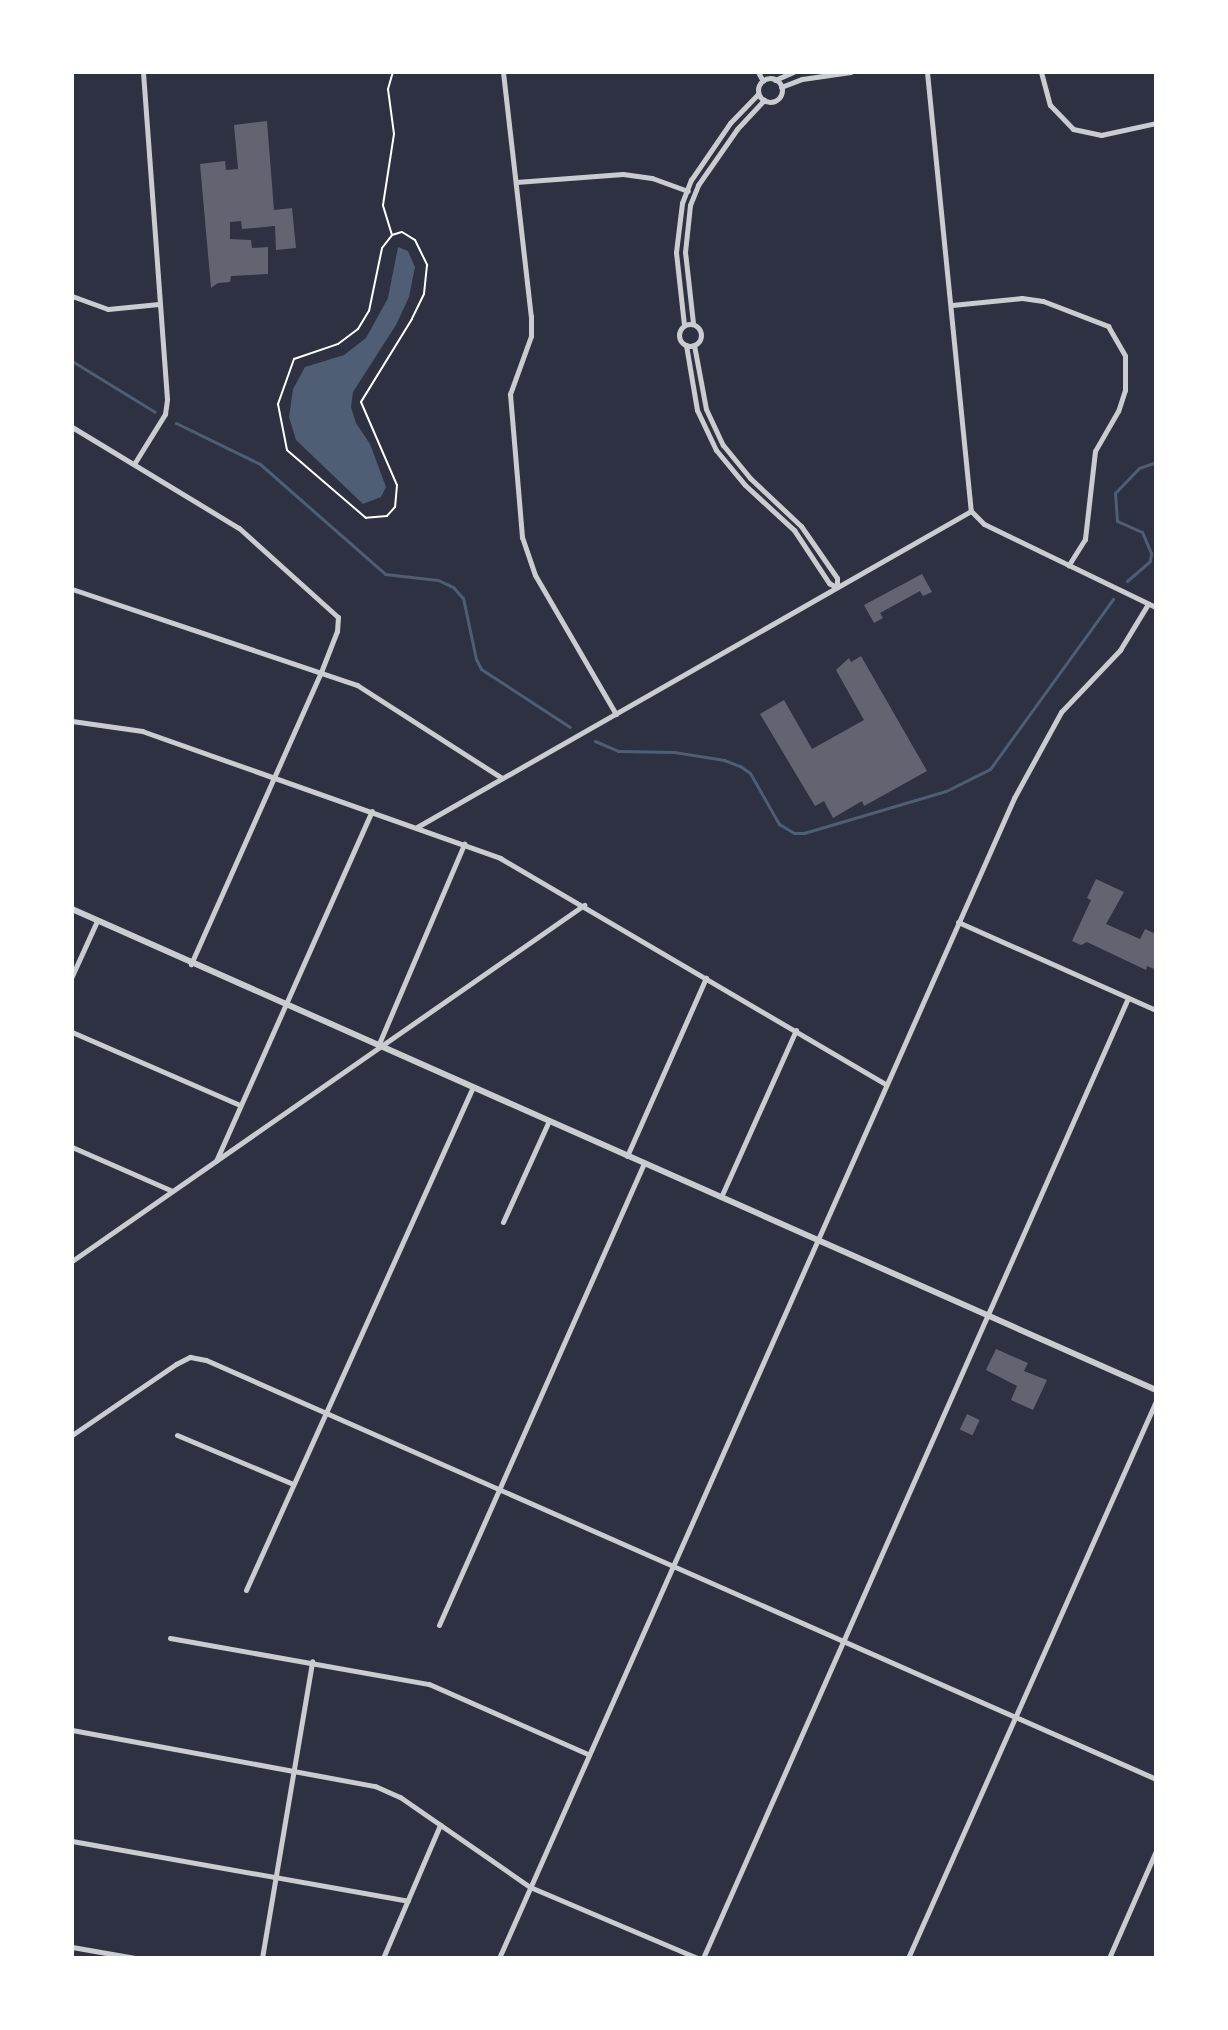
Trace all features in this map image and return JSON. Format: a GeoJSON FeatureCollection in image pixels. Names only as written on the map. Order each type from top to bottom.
{"type":"FeatureCollection","features":[{"type":"Feature","properties":{"kind":"street"},"geometry":{"type":"LineString","coordinates":[[134,464],[165,414],[143,72]]}},
{"type":"Feature","properties":{"kind":"street"},"geometry":{"type":"LineString","coordinates":[[503,72],[531,316],[531,336],[510,394],[522,537],[535,575],[616,714]]}},
{"type":"Feature","properties":{"kind":"street"},"geometry":{"type":"LineString","coordinates":[[758,72],[763,81]]}},
{"type":"Feature","properties":{"kind":"street"},"geometry":{"type":"LineString","coordinates":[[763,81],[775,80],[793,72]]}},
{"type":"Feature","properties":{"kind":"street"},"geometry":{"type":"LineString","coordinates":[[781,87],[802,79],[851,72]]}},
{"type":"Feature","properties":{"kind":"street"},"geometry":{"type":"LineString","coordinates":[[927,72],[971,511],[984,524],[1156,607]]}},
{"type":"Feature","properties":{"kind":"street"},"geometry":{"type":"LineString","coordinates":[[1041,72],[1050,105],[1073,129],[1101,135],[1156,123]]}},
{"type":"Feature","properties":{"kind":"street"},"geometry":{"type":"LineString","coordinates":[[775,80],[781,87]]}},
{"type":"Feature","properties":{"kind":"street"},"geometry":{"type":"LineString","coordinates":[[763,81],[758,94],[730,123],[686,190],[676,233],[684,325],[678,336],[686,345],[697,410],[716,450],[745,485],[794,530],[829,583],[837,588]]}},
{"type":"Feature","properties":{"kind":"street"},"geometry":{"type":"LineString","coordinates":[[781,87],[777,99],[764,100],[737,129],[694,194],[685,235],[693,323],[701,334],[694,345],[706,409],[723,445],[750,478],[801,526],[837,578],[837,588]]}},
{"type":"Feature","properties":{"kind":"street"},"geometry":{"type":"LineString","coordinates":[[758,94],[764,100]]}},
{"type":"Feature","properties":{"kind":"street"},"geometry":{"type":"LineString","coordinates":[[516,182],[623,174],[652,178],[694,194]]}},
{"type":"Feature","properties":{"kind":"street"},"geometry":{"type":"LineString","coordinates":[[72,296],[108,309],[159,304]]}},
{"type":"Feature","properties":{"kind":"street"},"geometry":{"type":"LineString","coordinates":[[952,305],[1021,298],[1043,301],[1108,326],[1125,356],[1125,390],[1118,411],[1090,466],[1089,519],[1085,539],[1069,565]]}},
{"type":"Feature","properties":{"kind":"street"},"geometry":{"type":"LineString","coordinates":[[684,325],[693,323]]}},
{"type":"Feature","properties":{"kind":"street"},"geometry":{"type":"LineString","coordinates":[[686,345],[694,345]]}},
{"type":"Feature","properties":{"kind":"street"},"geometry":{"type":"LineString","coordinates":[[72,427],[239,528],[333,609],[338,617],[321,672],[191,964]]}},
{"type":"Feature","properties":{"kind":"street"},"geometry":{"type":"LineString","coordinates":[[417,827],[971,511]]}},
{"type":"Feature","properties":{"kind":"street"},"geometry":{"type":"LineString","coordinates":[[72,589],[357,685],[388,702],[502,778]]}},
{"type":"Feature","properties":{"kind":"street"},"geometry":{"type":"LineString","coordinates":[[499,1958],[885,1084],[1044,739],[1061,712],[1120,650],[1148,604]]}},
{"type":"Feature","properties":{"kind":"street"},"geometry":{"type":"LineString","coordinates":[[72,721],[142,731],[500,858],[885,1084]]}},
{"type":"Feature","properties":{"kind":"street"},"geometry":{"type":"LineString","coordinates":[[216,1162],[372,811]]}},
{"type":"Feature","properties":{"kind":"street"},"geometry":{"type":"LineString","coordinates":[[378,1047],[464,844]]}},
{"type":"Feature","properties":{"kind":"street"},"geometry":{"type":"LineString","coordinates":[[72,1261],[584,905]]}},
{"type":"Feature","properties":{"kind":"street"},"geometry":{"type":"LineString","coordinates":[[72,909],[548,1123],[1156,1390]]}},
{"type":"Feature","properties":{"kind":"street"},"geometry":{"type":"LineString","coordinates":[[72,976],[97,921]]}},
{"type":"Feature","properties":{"kind":"street"},"geometry":{"type":"LineString","coordinates":[[958,922],[1156,1010]]}},
{"type":"Feature","properties":{"kind":"street"},"geometry":{"type":"LineString","coordinates":[[627,1156],[706,978]]}},
{"type":"Feature","properties":{"kind":"street"},"geometry":{"type":"LineString","coordinates":[[703,1958],[1128,998]]}},
{"type":"Feature","properties":{"kind":"street"},"geometry":{"type":"LineString","coordinates":[[721,1197],[796,1030]]}},
{"type":"Feature","properties":{"kind":"street"},"geometry":{"type":"LineString","coordinates":[[72,1032],[240,1105]]}},
{"type":"Feature","properties":{"kind":"street"},"geometry":{"type":"LineString","coordinates":[[246,1590],[472,1089]]}},
{"type":"Feature","properties":{"kind":"street"},"geometry":{"type":"LineString","coordinates":[[503,1222],[548,1123]]}},
{"type":"Feature","properties":{"kind":"street"},"geometry":{"type":"LineString","coordinates":[[72,1147],[173,1191]]}},
{"type":"Feature","properties":{"kind":"street"},"geometry":{"type":"LineString","coordinates":[[439,1625],[644,1163]]}},
{"type":"Feature","properties":{"kind":"street"},"geometry":{"type":"LineString","coordinates":[[72,1435],[176,1364],[190,1357],[206,1360],[1156,1779]]}},
{"type":"Feature","properties":{"kind":"street"},"geometry":{"type":"LineString","coordinates":[[908,1958],[1156,1401]]}},
{"type":"Feature","properties":{"kind":"street"},"geometry":{"type":"LineString","coordinates":[[177,1435],[293,1484]]}},
{"type":"Feature","properties":{"kind":"street"},"geometry":{"type":"LineString","coordinates":[[170,1638],[429,1684],[588,1754]]}},
{"type":"Feature","properties":{"kind":"street"},"geometry":{"type":"LineString","coordinates":[[262,1958],[312,1661]]}},
{"type":"Feature","properties":{"kind":"street"},"geometry":{"type":"LineString","coordinates":[[72,1730],[375,1786],[400,1797],[530,1887],[697,1958]]}},
{"type":"Feature","properties":{"kind":"street"},"geometry":{"type":"LineString","coordinates":[[383,1958],[440,1825]]}},
{"type":"Feature","properties":{"kind":"street"},"geometry":{"type":"LineString","coordinates":[[72,1841],[408,1901]]}},
{"type":"Feature","properties":{"kind":"street"},"geometry":{"type":"LineString","coordinates":[[1109,1958],[1156,1851]]}},
{"type":"Feature","properties":{"kind":"street"},"geometry":{"type":"LineString","coordinates":[[72,1947],[135,1958]]}},
{"type":"Feature","properties":{"kind":"path"},"geometry":{"type":"LineString","coordinates":[[392,235],[383,205],[394,134],[388,89],[393,72]]}},
{"type":"Feature","properties":{"kind":"path"},"geometry":{"type":"LineString","coordinates":[[402,232],[415,240],[427,265],[424,294],[412,319],[361,402],[380,439],[397,485],[395,507],[387,516],[366,518],[287,450],[278,404],[294,359],[338,344],[358,329],[369,311],[377,287],[382,248],[392,235],[402,232]]}},
{"type":"Feature","properties":{"kind":"water"},"geometry":{"type":"Polygon","coordinates":[[[398,247],[408,251],[415,267],[409,297],[396,325],[353,392],[351,407],[356,423],[370,444],[386,487],[381,497],[363,504],[296,440],[289,417],[293,389],[305,367],[344,355],[366,338],[388,298],[398,247]]]}},
{"type":"Feature","properties":{"kind":"building"},"geometry":{"type":"Polygon","coordinates":[[[267,121],[274,210],[292,208],[296,248],[276,250],[275,226],[242,229],[241,221],[230,222],[230,239],[251,240],[252,248],[268,247],[268,274],[231,276],[230,282],[218,283],[211,288],[200,164],[225,161],[226,170],[238,169],[234,125],[267,121]]]}},
{"type":"Feature","properties":{"kind":"building"},"geometry":{"type":"Polygon","coordinates":[[[922,574],[932,592],[923,596],[920,591],[880,613],[883,618],[874,623],[864,605],[922,574]]]}},
{"type":"Feature","properties":{"kind":"building"},"geometry":{"type":"Polygon","coordinates":[[[861,656],[927,771],[864,806],[862,801],[833,818],[824,801],[815,806],[760,714],[784,700],[812,749],[864,720],[836,670],[849,658],[851,662],[861,656]]]}},
{"type":"Feature","properties":{"kind":"building"},"geometry":{"type":"Polygon","coordinates":[[[1096,879],[1124,892],[1106,924],[1140,939],[1145,929],[1156,934],[1156,970],[1147,966],[1146,970],[1087,942],[1081,945],[1072,941],[1091,900],[1087,898],[1096,879]]]}},
{"type":"Feature","properties":{"kind":"building"},"geometry":{"type":"Polygon","coordinates":[[[996,1349],[1028,1363],[1024,1371],[1047,1380],[1033,1410],[1011,1400],[1017,1386],[986,1370],[996,1349]]]}},
{"type":"Feature","properties":{"kind":"building"},"geometry":{"type":"Polygon","coordinates":[[[967,1414],[980,1420],[973,1435],[960,1429],[967,1414]]]}},
{"type":"Feature","properties":{"kind":"waterway"},"geometry":{"type":"LineString","coordinates":[[72,361],[155,412]]}},
{"type":"Feature","properties":{"kind":"waterway"},"geometry":{"type":"LineString","coordinates":[[176,423],[260,464],[385,574],[438,580],[453,587],[463,598],[481,669],[570,727]]}},
{"type":"Feature","properties":{"kind":"waterway"},"geometry":{"type":"LineString","coordinates":[[1127,581],[1150,561],[1151,553],[1142,532],[1117,521],[1115,493],[1139,468],[1156,462]]}},
{"type":"Feature","properties":{"kind":"waterway"},"geometry":{"type":"LineString","coordinates":[[595,741],[618,751],[674,752],[724,760],[740,766],[750,773],[779,824],[794,833],[804,833],[946,791],[990,769],[1113,599]]}}]}
